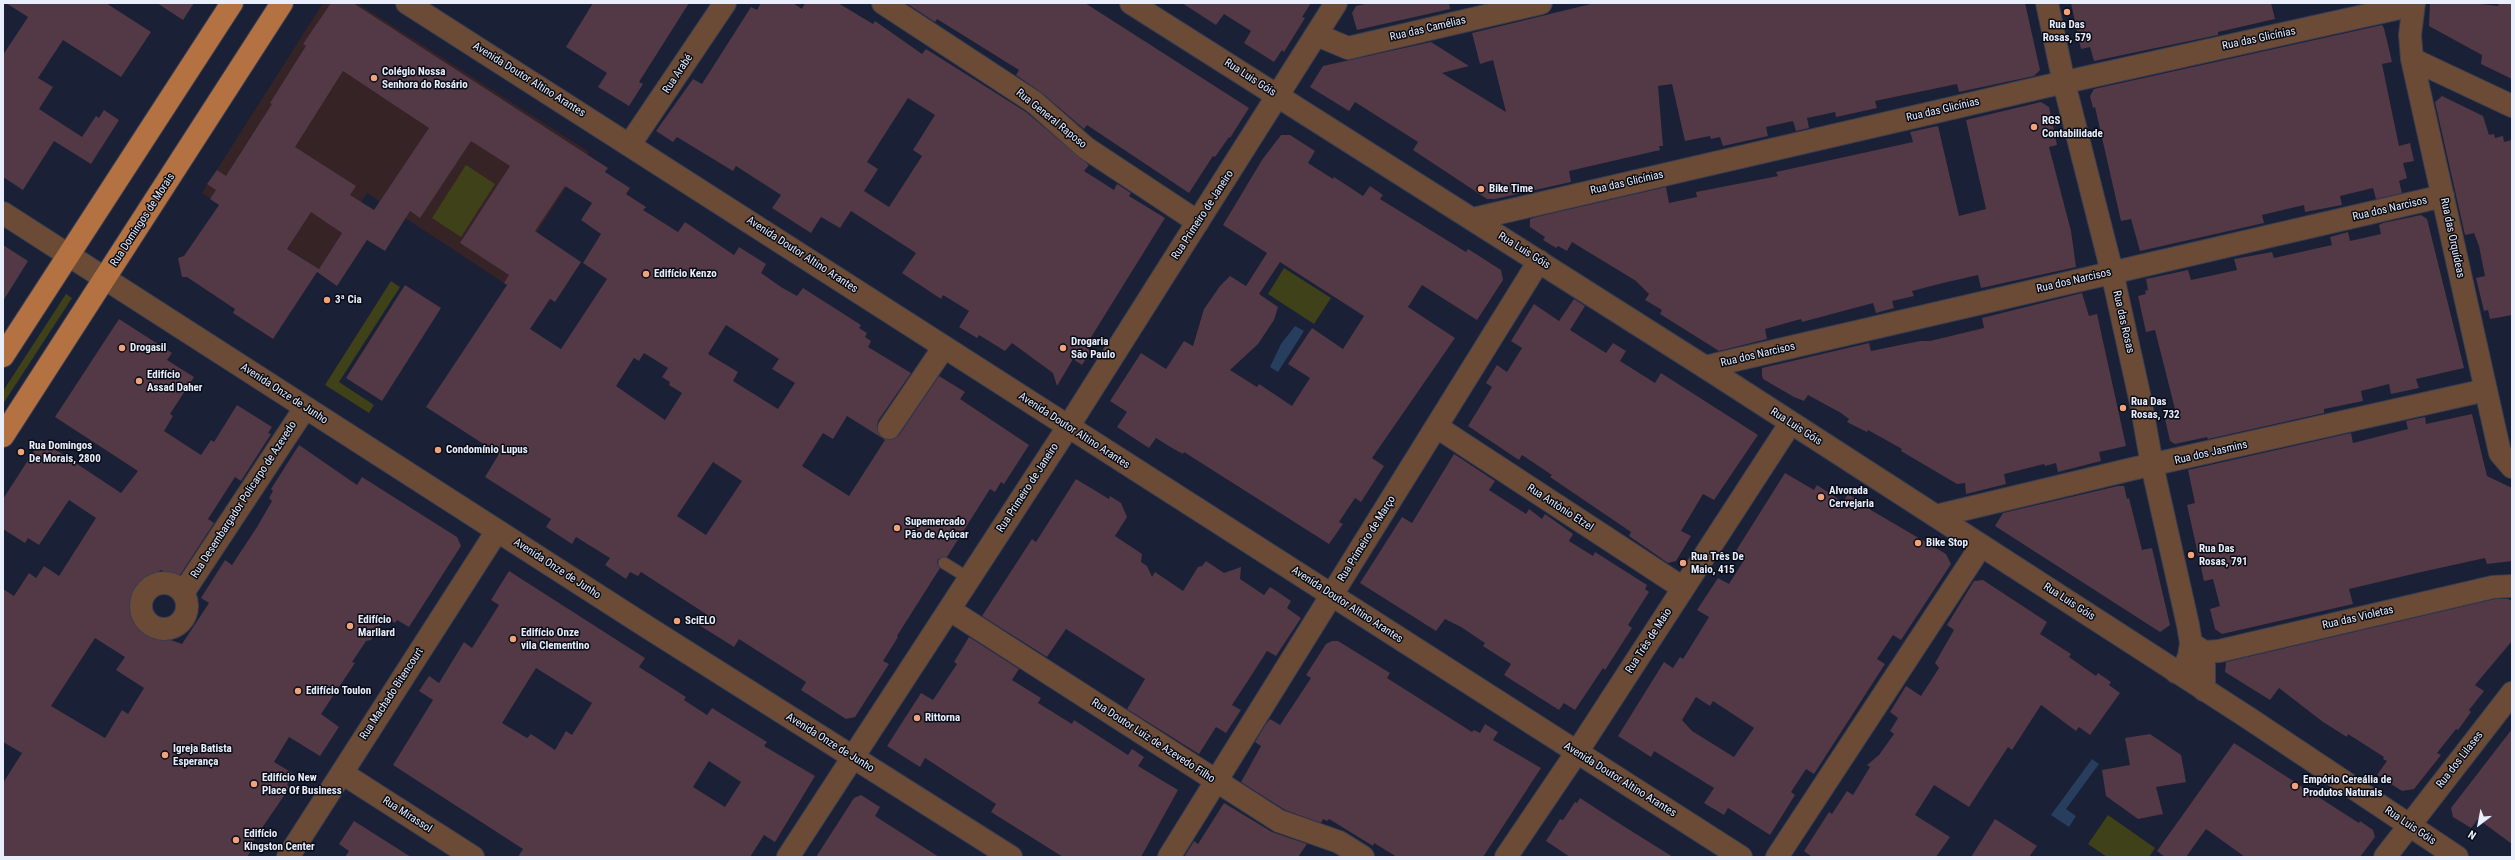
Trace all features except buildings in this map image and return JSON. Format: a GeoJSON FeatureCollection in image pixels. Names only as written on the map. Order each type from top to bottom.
{"type":"FeatureCollection","features":[{"type":"Feature","properties":{"kind":"main road"},"geometry":{"type":"LineString","coordinates":[[3,356],[67,255],[232,3]]}},
{"type":"Feature","properties":{"kind":"main road","name":"Rua Domingos de Morais"},"geometry":{"type":"LineString","coordinates":[[3,436],[282,3]]}},
{"type":"Feature","properties":{"kind":"street","name":"Avenida Doutor Altino Arantes"},"geometry":{"type":"LineString","coordinates":[[407,3],[630,144],[1068,427],[1332,594],[1741,857]]}},
{"type":"Feature","properties":{"kind":"street","name":"Rua Arabé"},"geometry":{"type":"LineString","coordinates":[[630,144],[725,3]]}},
{"type":"Feature","properties":{"kind":"street","name":"Rua General Raposo"},"geometry":{"type":"LineString","coordinates":[[882,3],[1034,102],[1086,148],[1198,222]]}},
{"type":"Feature","properties":{"kind":"street","name":"Rua Luis Góis"},"geometry":{"type":"LineString","coordinates":[[1131,3],[1705,367],[1790,424],[1936,516],[2204,690],[2457,857]]}},
{"type":"Feature","properties":{"kind":"street","name":"Rua Primeiro de Janeiro"},"geometry":{"type":"LineString","coordinates":[[788,857],[851,756],[950,610],[1068,427],[1317,36],[1336,3]]}},
{"type":"Feature","properties":{"kind":"street","name":"Rua das Camélias"},"geometry":{"type":"LineString","coordinates":[[1317,36],[1348,48],[1541,3]]}},
{"type":"Feature","properties":{"kind":"street","name":"Rua das Rosas"},"geometry":{"type":"LineString","coordinates":[[2047,3],[2064,83],[2112,272],[2141,403],[2152,465],[2198,648],[2204,690]]}},
{"type":"Feature","properties":{"kind":"street","name":"Rua das Glicínias"},"geometry":{"type":"LineString","coordinates":[[1473,219],[2414,4]]}},
{"type":"Feature","properties":{"kind":"street","name":"Rua das Orquídeas"},"geometry":{"type":"LineString","coordinates":[[2414,4],[2410,35],[2412,59],[2500,453],[2512,467]]}},
{"type":"Feature","properties":{"kind":"street"},"geometry":{"type":"LineString","coordinates":[[2412,59],[2512,106]]}},
{"type":"Feature","properties":{"kind":"street","name":"Rua dos Narcisos"},"geometry":{"type":"LineString","coordinates":[[1705,367],[2443,196]]}},
{"type":"Feature","properties":{"kind":"street","name":"Avenida Onze de Junho"},"geometry":{"type":"LineString","coordinates":[[3,213],[104,280],[1011,857]]}},
{"type":"Feature","properties":{"kind":"street","name":"Rua Primeiro de Março"},"geometry":{"type":"LineString","coordinates":[[1169,857],[1332,594],[1438,427],[1539,261]]}},
{"type":"Feature","properties":{"kind":"street"},"geometry":{"type":"LineString","coordinates":[[889,428],[944,347]]}},
{"type":"Feature","properties":{"kind":"street","name":"Rua dos Jasmins"},"geometry":{"type":"LineString","coordinates":[[1936,516],[2152,465],[2486,390]]}},
{"type":"Feature","properties":{"kind":"street","name":"Rua Desembargador Policarpo de Azevedo"},"geometry":{"type":"LineString","coordinates":[[184,593],[305,408]]}},
{"type":"Feature","properties":{"kind":"street","name":"Rua Três de Maio"},"geometry":{"type":"LineString","coordinates":[[1506,857],[1577,752],[1790,424]]}},
{"type":"Feature","properties":{"kind":"street","name":"Rua Antônio Etzel"},"geometry":{"type":"LineString","coordinates":[[1438,427],[1683,588]]}},
{"type":"Feature","properties":{"kind":"street","name":"Rua Machado Bitencourt"},"geometry":{"type":"LineString","coordinates":[[288,857],[497,531]]}},
{"type":"Feature","properties":{"kind":"street"},"geometry":{"type":"LineString","coordinates":[[1777,857],[1981,546]]}},
{"type":"Feature","properties":{"kind":"street","name":"Rua das Violetas"},"geometry":{"type":"LineString","coordinates":[[2198,648],[2219,651],[2493,587],[2512,586]]}},
{"type":"Feature","properties":{"kind":"street","name":"Rua Doutor Luiz de Azevedo Filho"},"geometry":{"type":"LineString","coordinates":[[950,610],[1216,783],[1279,821],[1338,842],[1363,857]]}},
{"type":"Feature","properties":{"kind":"street","name":"Rua das Rosas"},"geometry":{"type":"LineString","coordinates":[[2176,672],[2185,666],[2198,648]]}},
{"type":"Feature","properties":{"kind":"street","name":"Rua dos Lilases"},"geometry":{"type":"LineString","coordinates":[[2385,857],[2512,693]]}},
{"type":"Feature","properties":{"kind":"street","name":"Rua Mirassol"},"geometry":{"type":"LineString","coordinates":[[342,773],[473,857]]}},
{"type":"Feature","properties":{"kind":"lane"},"geometry":{"type":"LineString","coordinates":[[944,562],[970,579]]}},
{"type":"Feature","properties":{"kind":"shaded area","name":"Colégio Nossa Senhora do Rosário"},"geometry":{"type":"Polygon","coordinates":[[[323,3],[357,3],[589,152],[504,283],[367,193],[319,269],[202,193],[323,3]]]}},
{"type":"Feature","properties":{"kind":"green space"},"geometry":{"type":"Polygon","coordinates":[[[466,165],[495,184],[461,237],[432,218],[466,165]]]}},
{"type":"Feature","properties":{"kind":"green space"},"geometry":{"type":"Polygon","coordinates":[[[1284,268],[1331,298],[1314,324],[1268,294],[1284,268]]]}},
{"type":"Feature","properties":{"kind":"green space"},"geometry":{"type":"Polygon","coordinates":[[[391,281],[400,287],[339,382],[374,405],[369,413],[325,385],[391,281]]]}},
{"type":"Feature","properties":{"kind":"green space"},"geometry":{"type":"Polygon","coordinates":[[[66,294],[72,298],[3,404],[3,391],[66,294]]]}},
{"type":"Feature","properties":{"kind":"green space"},"geometry":{"type":"Polygon","coordinates":[[[2108,815],[2155,848],[2149,857],[2107,857],[2088,844],[2108,815]]]}},
{"type":"Feature","properties":{"kind":"water"},"geometry":{"type":"Polygon","coordinates":[[[1295,326],[1304,331],[1278,372],[1270,367],[1281,344],[1295,326]]]}},
{"type":"Feature","properties":{"kind":"water"},"geometry":{"type":"Polygon","coordinates":[[[2092,759],[2099,764],[2066,809],[2076,816],[2069,827],[2051,815],[2092,759]]]}},
{"type":"Feature","properties":{"kind":"place","name":"Rua Das Rosas, 579"},"geometry":{"type":"Point","coordinates":[2067,12]}},
{"type":"Feature","properties":{"kind":"place","name":"Colégio Nossa Senhora do Rosário"},"geometry":{"type":"Point","coordinates":[374,78]}},
{"type":"Feature","properties":{"kind":"place","name":"RGS Contabilidade"},"geometry":{"type":"Point","coordinates":[2034,127]}},
{"type":"Feature","properties":{"kind":"place","name":"Bike Time"},"geometry":{"type":"Point","coordinates":[1481,189]}},
{"type":"Feature","properties":{"kind":"place","name":"Edifício Kenzo"},"geometry":{"type":"Point","coordinates":[646,274]}},
{"type":"Feature","properties":{"kind":"place","name":"3ª Cia"},"geometry":{"type":"Point","coordinates":[327,300]}},
{"type":"Feature","properties":{"kind":"place","name":"Drogasil"},"geometry":{"type":"Point","coordinates":[122,348]}},
{"type":"Feature","properties":{"kind":"place","name":"Drogaria São Paulo"},"geometry":{"type":"Point","coordinates":[1063,348]}},
{"type":"Feature","properties":{"kind":"place","name":"Edifício Assad Daher"},"geometry":{"type":"Point","coordinates":[139,381]}},
{"type":"Feature","properties":{"kind":"place","name":"Rua Das Rosas, 732"},"geometry":{"type":"Point","coordinates":[2123,408]}},
{"type":"Feature","properties":{"kind":"place","name":"Condomínio Lupus"},"geometry":{"type":"Point","coordinates":[438,450]}},
{"type":"Feature","properties":{"kind":"place","name":"Rua Domingos De Morais, 2800"},"geometry":{"type":"Point","coordinates":[21,452]}},
{"type":"Feature","properties":{"kind":"place","name":"Alvorada Cervejaria"},"geometry":{"type":"Point","coordinates":[1821,497]}},
{"type":"Feature","properties":{"kind":"place","name":"Supemercado Pão de Açúcar"},"geometry":{"type":"Point","coordinates":[897,528]}},
{"type":"Feature","properties":{"kind":"place","name":"Bike Stop"},"geometry":{"type":"Point","coordinates":[1918,543]}},
{"type":"Feature","properties":{"kind":"place","name":"Rua Das Rosas, 791"},"geometry":{"type":"Point","coordinates":[2191,555]}},
{"type":"Feature","properties":{"kind":"place","name":"Rua Três De Maio, 415"},"geometry":{"type":"Point","coordinates":[1683,563]}},
{"type":"Feature","properties":{"kind":"place","name":"SciELO"},"geometry":{"type":"Point","coordinates":[677,621]}},
{"type":"Feature","properties":{"kind":"place","name":"Edifício Marllard"},"geometry":{"type":"Point","coordinates":[350,626]}},
{"type":"Feature","properties":{"kind":"place","name":"Edifício Onze vila Clementino"},"geometry":{"type":"Point","coordinates":[513,639]}},
{"type":"Feature","properties":{"kind":"place","name":"Edifício Toulon"},"geometry":{"type":"Point","coordinates":[298,691]}},
{"type":"Feature","properties":{"kind":"place","name":"Rittorna"},"geometry":{"type":"Point","coordinates":[917,718]}},
{"type":"Feature","properties":{"kind":"place","name":"Igreja Batista Esperança"},"geometry":{"type":"Point","coordinates":[165,755]}},
{"type":"Feature","properties":{"kind":"place","name":"Edifício New Place Of Business"},"geometry":{"type":"Point","coordinates":[254,784]}},
{"type":"Feature","properties":{"kind":"place","name":"Empório Cereália de Produtos Naturais"},"geometry":{"type":"Point","coordinates":[2295,786]}},
{"type":"Feature","properties":{"kind":"place","name":"Edifício Kingston Center"},"geometry":{"type":"Point","coordinates":[236,840]}}]}
